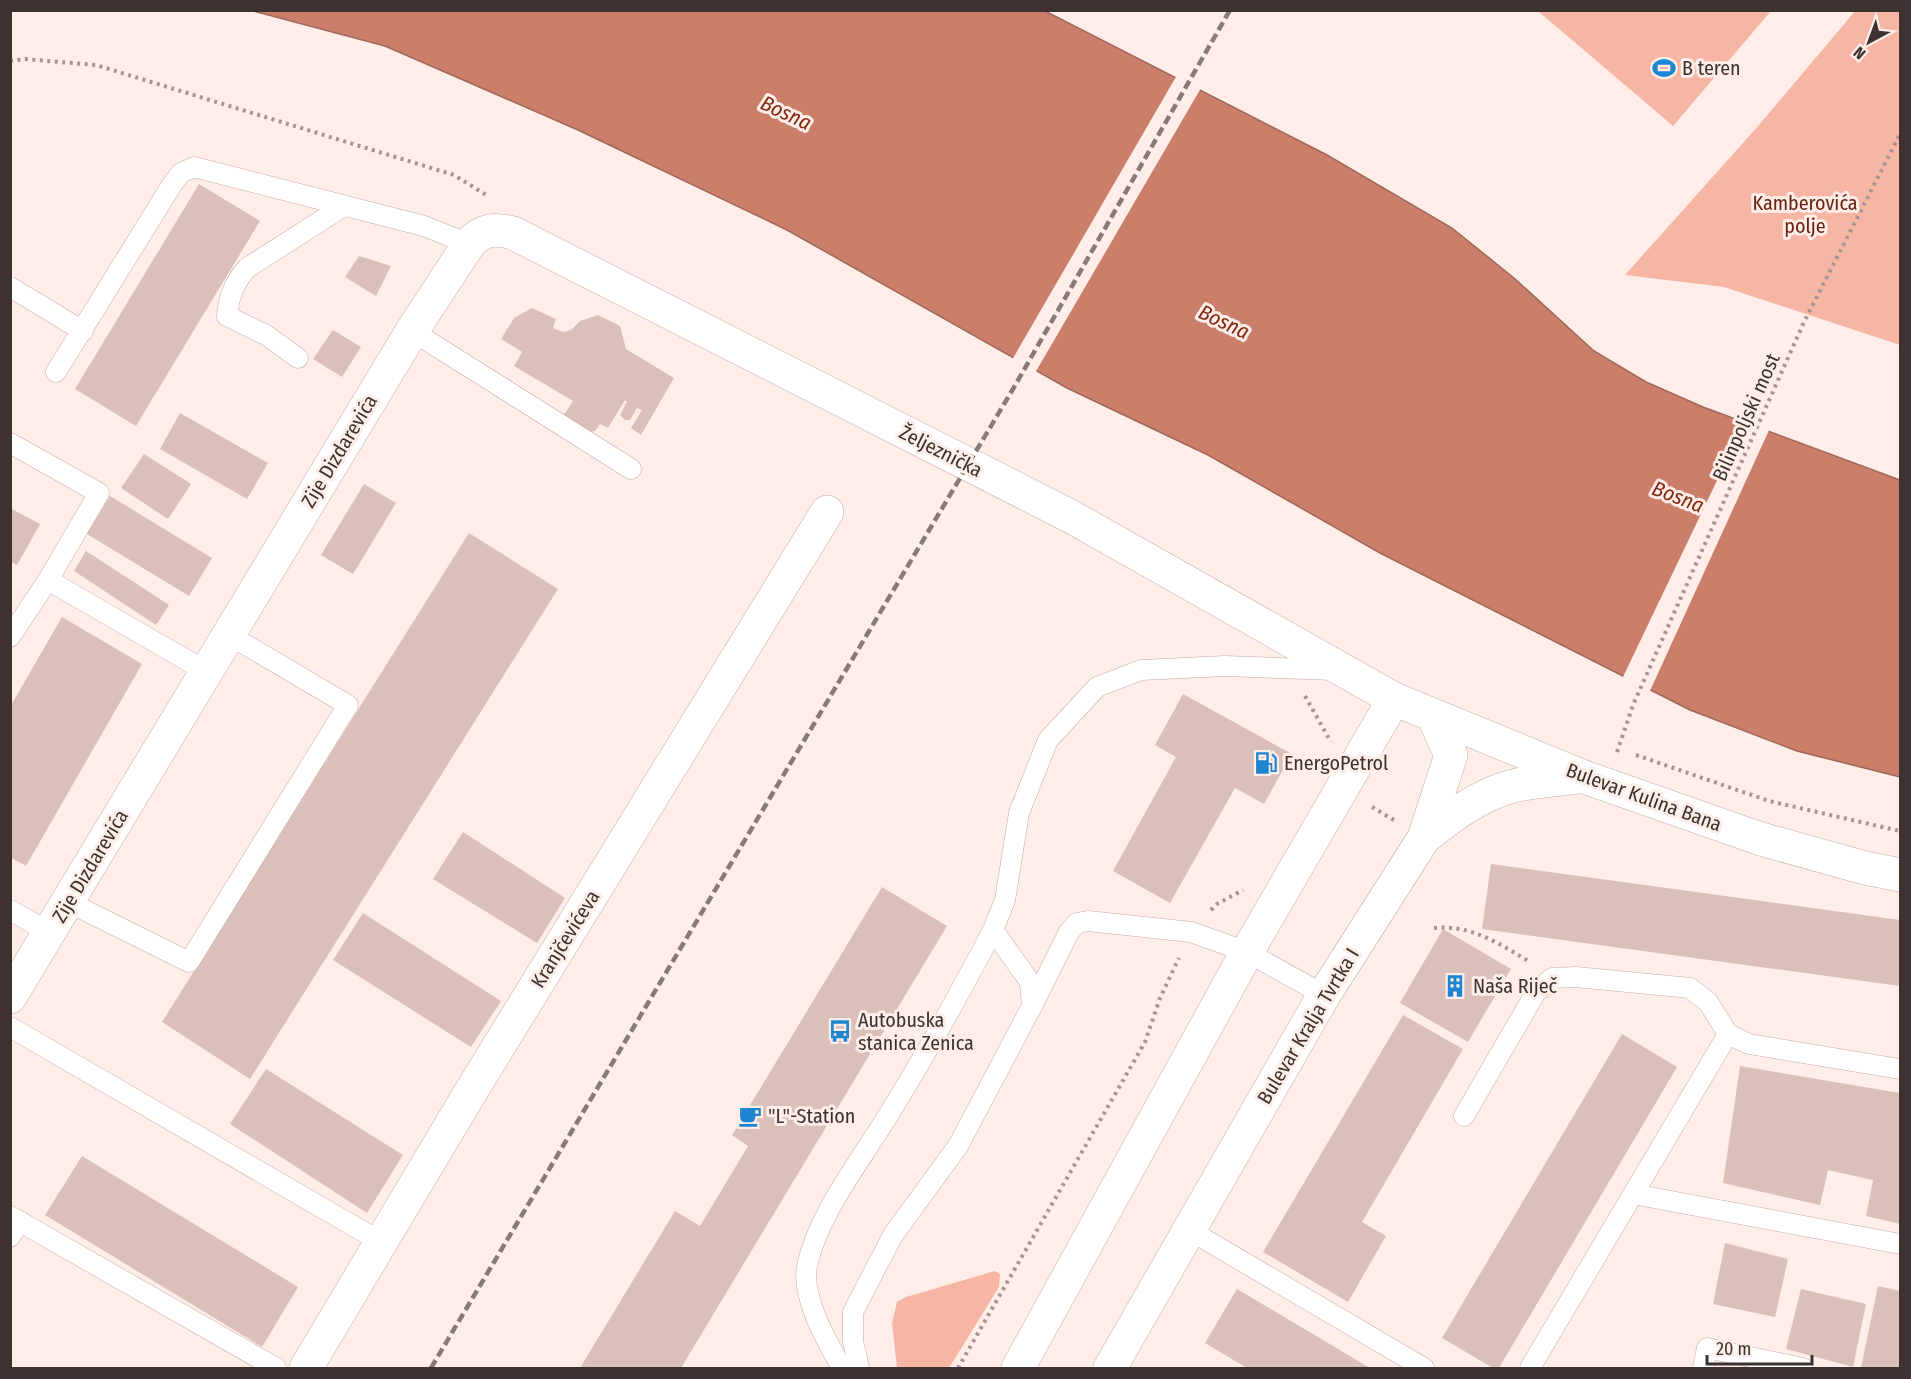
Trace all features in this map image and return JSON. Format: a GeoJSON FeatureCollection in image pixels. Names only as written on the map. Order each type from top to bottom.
{"type":"FeatureCollection","features":[{"type":"Feature","properties":{"kind":"street","name":"Željeznička"},"geometry":{"type":"LineString","coordinates":[[474,239],[495,228],[513,233],[1070,516],[1394,699]]}},
{"type":"Feature","properties":{"kind":"street","name":"Zije Dizdarevića"},"geometry":{"type":"LineString","coordinates":[[10,998],[412,332],[474,239]]}},
{"type":"Feature","properties":{"kind":"street","name":"Kranjčevićeva"},"geometry":{"type":"LineString","coordinates":[[306,1368],[827,512]]}},
{"type":"Feature","properties":{"kind":"street"},"geometry":{"type":"LineString","coordinates":[[1018,1368],[1247,952],[1334,786],[1394,699]]}},
{"type":"Feature","properties":{"kind":"street","name":"Bulevar Kulina Bana"},"geometry":{"type":"LineString","coordinates":[[1394,699],[1434,718],[1584,777],[1761,839],[1865,868],[1900,874]]}},
{"type":"Feature","properties":{"kind":"street"},"geometry":{"type":"LineString","coordinates":[[1424,838],[1451,755],[1434,718]]}},
{"type":"Feature","properties":{"kind":"street","name":"Bulevar Kralja Tvrtka I"},"geometry":{"type":"LineString","coordinates":[[1110,1368],[1324,995],[1424,838],[1446,820],[1487,795],[1514,786],[1584,777]]}},
{"type":"Feature","properties":{"kind":"lane"},"geometry":{"type":"LineString","coordinates":[[56,372],[173,183],[181,173],[194,167],[474,239]]}},
{"type":"Feature","properties":{"kind":"lane"},"geometry":{"type":"LineString","coordinates":[[298,358],[266,335],[227,316],[228,298],[237,280],[247,268],[345,206]]}},
{"type":"Feature","properties":{"kind":"lane"},"geometry":{"type":"LineString","coordinates":[[10,286],[83,331]]}},
{"type":"Feature","properties":{"kind":"lane"},"geometry":{"type":"LineString","coordinates":[[412,332],[631,470]]}},
{"type":"Feature","properties":{"kind":"lane"},"geometry":{"type":"LineString","coordinates":[[10,443],[99,493],[48,580],[10,637]]}},
{"type":"Feature","properties":{"kind":"lane"},"geometry":{"type":"LineString","coordinates":[[48,580],[207,672]]}},
{"type":"Feature","properties":{"kind":"lane"},"geometry":{"type":"LineString","coordinates":[[68,902],[189,962],[348,705],[229,635]]}},
{"type":"Feature","properties":{"kind":"lane"},"geometry":{"type":"LineString","coordinates":[[842,1368],[819,1324],[809,1294],[807,1268],[815,1242],[851,1173],[887,1117],[993,930],[1005,900],[1019,813],[1048,740],[1098,687],[1141,670],[1225,666],[1278,670],[1343,670]]}},
{"type":"Feature","properties":{"kind":"lane"},"geometry":{"type":"LineString","coordinates":[[10,909],[50,933]]}},
{"type":"Feature","properties":{"kind":"lane"},"geometry":{"type":"LineString","coordinates":[[859,1368],[854,1341],[853,1312],[893,1235],[958,1146],[1069,932],[1077,923],[1088,921],[1191,932],[1247,952],[1324,995]]}},
{"type":"Feature","properties":{"kind":"lane"},"geometry":{"type":"LineString","coordinates":[[993,930],[1030,982],[1032,1006]]}},
{"type":"Feature","properties":{"kind":"lane"},"geometry":{"type":"LineString","coordinates":[[1464,1116],[1536,992],[1552,978],[1576,977],[1690,988],[1708,1002],[1728,1034],[1749,1044],[1900,1070]]}},
{"type":"Feature","properties":{"kind":"lane"},"geometry":{"type":"LineString","coordinates":[[10,1027],[381,1242]]}},
{"type":"Feature","properties":{"kind":"lane"},"geometry":{"type":"LineString","coordinates":[[1530,1368],[1728,1034]]}},
{"type":"Feature","properties":{"kind":"lane"},"geometry":{"type":"LineString","coordinates":[[1633,1194],[1900,1244]]}},
{"type":"Feature","properties":{"kind":"lane"},"geometry":{"type":"LineString","coordinates":[[14,1224],[276,1368]]}},
{"type":"Feature","properties":{"kind":"lane"},"geometry":{"type":"LineString","coordinates":[[1189,1230],[1424,1368]]}},
{"type":"Feature","properties":{"kind":"lane"},"geometry":{"type":"LineString","coordinates":[[1703,1368],[1707,1348],[1803,1368]]}},
{"type":"Feature","properties":{"kind":"path"},"geometry":{"type":"LineString","coordinates":[[10,61],[26,59],[96,65],[454,175],[494,200]]}},
{"type":"Feature","properties":{"kind":"path","name":"Bilinpoljski most"},"geometry":{"type":"LineString","coordinates":[[1900,134],[1804,322],[1633,705],[1618,749],[1769,801],[1900,831]]}},
{"type":"Feature","properties":{"kind":"path"},"geometry":{"type":"LineString","coordinates":[[1278,670],[1293,681],[1309,701],[1331,742],[1334,786],[1424,838]]}},
{"type":"Feature","properties":{"kind":"path"},"geometry":{"type":"LineString","coordinates":[[958,1368],[974,1346],[1145,1042],[1160,998],[1191,932],[1218,904],[1248,887]]}},
{"type":"Feature","properties":{"kind":"path"},"geometry":{"type":"LineString","coordinates":[[1434,928],[1453,926],[1494,941],[1552,978]]}},
{"type":"Feature","properties":{"kind":"green space","name":"Kamberovića polje"},"geometry":{"type":"Polygon","coordinates":[[[1856,10],[1900,11],[1900,345],[1724,287],[1625,275],[1759,125],[1856,10]]]}},
{"type":"Feature","properties":{"kind":"green space","name":"B teren"},"geometry":{"type":"Polygon","coordinates":[[[1538,11],[1771,11],[1673,126],[1538,11]]]}},
{"type":"Feature","properties":{"kind":"green space"},"geometry":{"type":"Polygon","coordinates":[[[995,1271],[1000,1274],[999,1287],[949,1368],[897,1368],[892,1323],[897,1302],[906,1297],[995,1271]]]}},
{"type":"Feature","properties":{"kind":"water","name":"Bosna"},"geometry":{"type":"Polygon","coordinates":[[[253,11],[1045,11],[1327,155],[1452,228],[1514,278],[1594,351],[1646,382],[1703,407],[1900,480],[1900,777],[1797,751],[1690,710],[1380,553],[1208,455],[1067,388],[787,230],[578,130],[385,46],[253,11]]]}},
{"type":"Feature","properties":{"kind":"pier"},"geometry":{"type":"Polygon","coordinates":[[[1177,75],[1201,88],[1035,373],[1012,360],[1177,75]]]}},
{"type":"Feature","properties":{"kind":"pier"},"geometry":{"type":"Polygon","coordinates":[[[1746,420],[1770,428],[1649,693],[1622,679],[1746,420]]]}},
{"type":"Feature","properties":{"kind":"building"},"geometry":{"type":"Polygon","coordinates":[[[199,184],[260,221],[136,426],[75,389],[199,184]]]}},
{"type":"Feature","properties":{"kind":"building"},"geometry":{"type":"Polygon","coordinates":[[[359,256],[391,266],[376,296],[345,277],[359,256]]]}},
{"type":"Feature","properties":{"kind":"building"},"geometry":{"type":"Polygon","coordinates":[[[532,308],[556,319],[553,328],[563,332],[571,330],[580,321],[598,315],[620,326],[626,349],[674,378],[641,435],[631,428],[642,410],[637,408],[630,420],[625,420],[620,415],[627,402],[625,400],[608,428],[600,424],[595,431],[586,433],[560,421],[573,401],[514,366],[522,352],[501,339],[514,318],[532,308]]]}},
{"type":"Feature","properties":{"kind":"building"},"geometry":{"type":"Polygon","coordinates":[[[333,330],[361,347],[342,377],[313,359],[333,330]]]}},
{"type":"Feature","properties":{"kind":"building"},"geometry":{"type":"Polygon","coordinates":[[[180,413],[268,463],[247,499],[160,449],[180,413]]]}},
{"type":"Feature","properties":{"kind":"building"},"geometry":{"type":"Polygon","coordinates":[[[144,454],[191,484],[168,519],[121,488],[144,454]]]}},
{"type":"Feature","properties":{"kind":"building"},"geometry":{"type":"Polygon","coordinates":[[[364,484],[396,503],[353,574],[321,555],[364,484]]]}},
{"type":"Feature","properties":{"kind":"building"},"geometry":{"type":"Polygon","coordinates":[[[110,496],[212,558],[189,596],[87,534],[110,496]]]}},
{"type":"Feature","properties":{"kind":"building"},"geometry":{"type":"Polygon","coordinates":[[[10,508],[40,524],[17,565],[10,561],[10,508]]]}},
{"type":"Feature","properties":{"kind":"building"},"geometry":{"type":"Polygon","coordinates":[[[469,533],[558,589],[250,1079],[162,1022],[469,533]]]}},
{"type":"Feature","properties":{"kind":"building"},"geometry":{"type":"Polygon","coordinates":[[[86,551],[169,605],[156,625],[74,571],[86,551]]]}},
{"type":"Feature","properties":{"kind":"building"},"geometry":{"type":"Polygon","coordinates":[[[62,617],[142,664],[26,866],[10,857],[10,707],[62,617]]]}},
{"type":"Feature","properties":{"kind":"building"},"geometry":{"type":"Polygon","coordinates":[[[1183,694],[1292,754],[1264,804],[1235,788],[1170,903],[1113,871],[1176,757],[1155,745],[1183,694]]]}},
{"type":"Feature","properties":{"kind":"building"},"geometry":{"type":"Polygon","coordinates":[[[463,832],[565,898],[537,943],[433,879],[463,832]]]}},
{"type":"Feature","properties":{"kind":"building"},"geometry":{"type":"Polygon","coordinates":[[[1491,864],[1900,920],[1900,986],[1482,929],[1491,864]]]}},
{"type":"Feature","properties":{"kind":"building","name":"Autobuska stanica Zenica"},"geometry":{"type":"Polygon","coordinates":[[[882,887],[947,926],[681,1368],[580,1368],[675,1211],[700,1226],[748,1146],[732,1135],[882,887]]]}},
{"type":"Feature","properties":{"kind":"building"},"geometry":{"type":"Polygon","coordinates":[[[363,913],[501,1001],[471,1047],[333,960],[363,913]]]}},
{"type":"Feature","properties":{"kind":"building","name":"Naša Riječ"},"geometry":{"type":"Polygon","coordinates":[[[1443,929],[1511,969],[1468,1042],[1400,1003],[1443,929]]]}},
{"type":"Feature","properties":{"kind":"building"},"geometry":{"type":"Polygon","coordinates":[[[1403,1015],[1463,1049],[1362,1222],[1386,1236],[1348,1302],[1263,1252],[1403,1015]]]}},
{"type":"Feature","properties":{"kind":"building"},"geometry":{"type":"Polygon","coordinates":[[[1622,1034],[1677,1067],[1499,1368],[1493,1368],[1442,1338],[1622,1034]]]}},
{"type":"Feature","properties":{"kind":"building"},"geometry":{"type":"Polygon","coordinates":[[[1740,1066],[1900,1093],[1900,1224],[1866,1216],[1873,1180],[1828,1170],[1820,1205],[1723,1183],[1740,1066]]]}},
{"type":"Feature","properties":{"kind":"building"},"geometry":{"type":"Polygon","coordinates":[[[266,1069],[403,1155],[367,1213],[230,1124],[266,1069]]]}},
{"type":"Feature","properties":{"kind":"building"},"geometry":{"type":"Polygon","coordinates":[[[82,1156],[298,1287],[262,1347],[45,1215],[82,1156]]]}},
{"type":"Feature","properties":{"kind":"building"},"geometry":{"type":"Polygon","coordinates":[[[1725,1243],[1788,1259],[1775,1317],[1713,1304],[1725,1243]]]}},
{"type":"Feature","properties":{"kind":"building"},"geometry":{"type":"Polygon","coordinates":[[[1878,1286],[1900,1291],[1900,1368],[1861,1368],[1878,1286]]]}},
{"type":"Feature","properties":{"kind":"building"},"geometry":{"type":"Polygon","coordinates":[[[1237,1289],[1370,1368],[1247,1368],[1205,1343],[1237,1289]]]}},
{"type":"Feature","properties":{"kind":"building"},"geometry":{"type":"Polygon","coordinates":[[[1801,1289],[1866,1304],[1853,1367],[1786,1349],[1801,1289]]]}},
{"type":"Feature","properties":{"kind":"railway"},"geometry":{"type":"LineString","coordinates":[[431,1368],[1013,389],[1230,10]]}},
{"type":"Feature","properties":{"kind":"place","name":"B teren"},"geometry":{"type":"Point","coordinates":[1664,68]}},
{"type":"Feature","properties":{"kind":"place","name":"EnergoPetrol"},"geometry":{"type":"Point","coordinates":[1266,763]}},
{"type":"Feature","properties":{"kind":"place","name":"Naša Riječ"},"geometry":{"type":"Point","coordinates":[1455,986]}},
{"type":"Feature","properties":{"kind":"place","name":"Autobuska stanica Zenica"},"geometry":{"type":"Point","coordinates":[840,1031]}},
{"type":"Feature","properties":{"kind":"place","name":"\"L\"-Station"},"geometry":{"type":"Point","coordinates":[750,1116]}}]}
